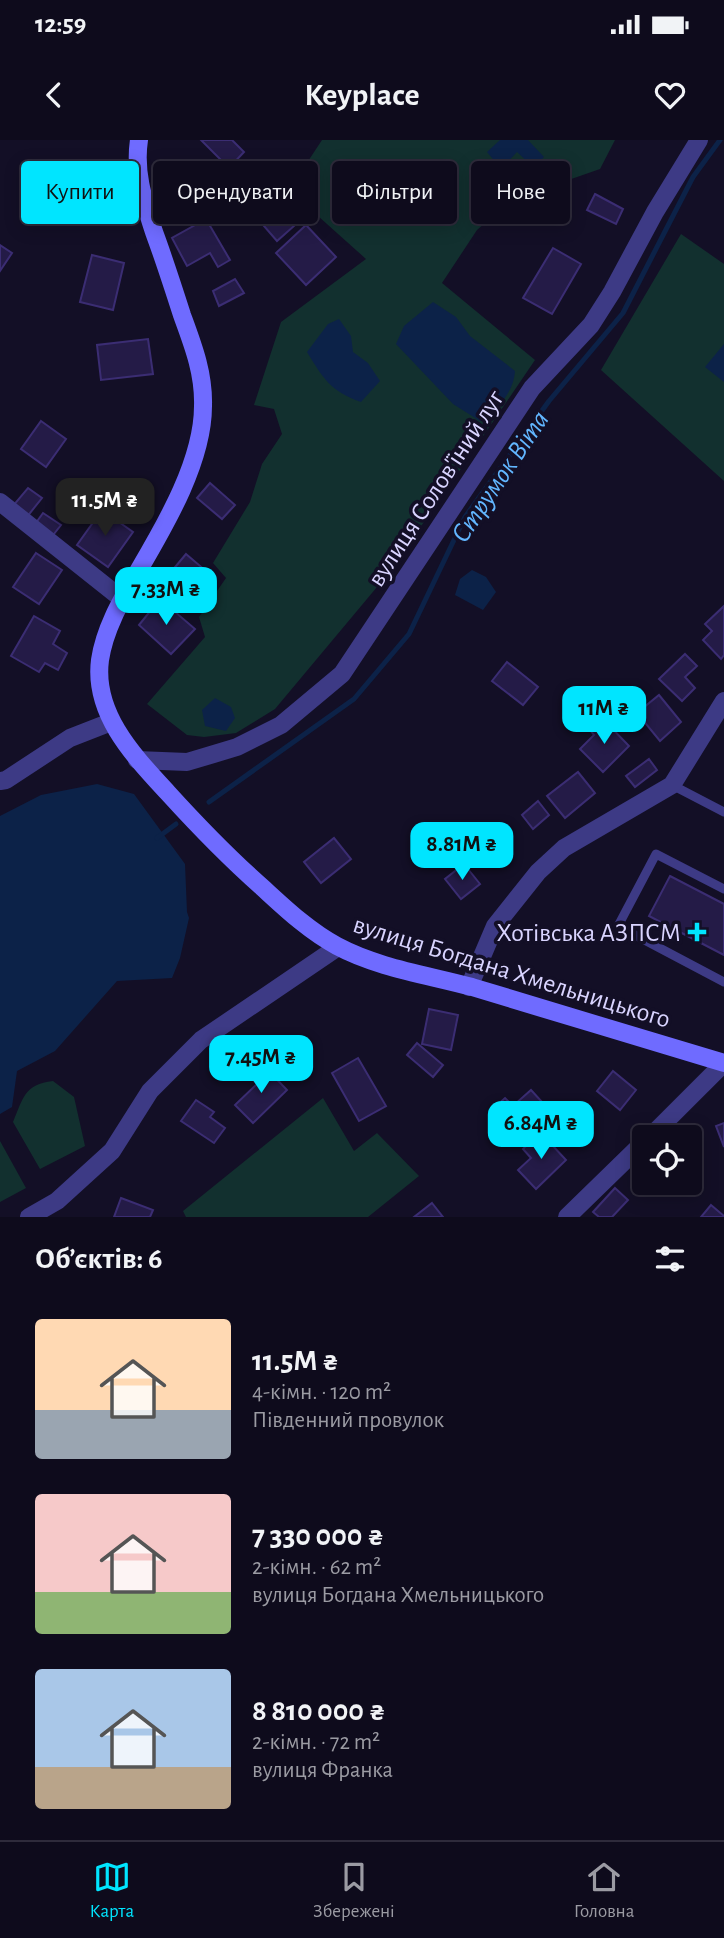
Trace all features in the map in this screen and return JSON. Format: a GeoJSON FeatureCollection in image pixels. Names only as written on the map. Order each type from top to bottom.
{"type":"FeatureCollection","features":[{"type":"Feature","properties":{"kind":"street","name":"вулиця Богдана Хмельницького"},"geometry":{"type":"LineString","coordinates":[[139,140],[137,155],[141,192],[202,373],[204,408],[199,442],[182,487],[162,531],[122,598],[106,634],[100,660],[102,695],[111,722],[138,760],[215,845],[308,928],[338,947],[376,962],[469,986],[724,1063]]}},
{"type":"Feature","properties":{"kind":"street","name":"вулиця Солов'їний луг"},"geometry":{"type":"LineString","coordinates":[[138,760],[187,762],[237,747],[281,725],[342,674],[532,388],[591,325],[699,140]]}},
{"type":"Feature","properties":{"kind":"street"},"geometry":{"type":"LineString","coordinates":[[0,502],[122,598]]}},
{"type":"Feature","properties":{"kind":"street"},"geometry":{"type":"LineString","coordinates":[[469,986],[495,926],[538,872],[564,848],[672,785],[724,701]]}},
{"type":"Feature","properties":{"kind":"street"},"geometry":{"type":"LineString","coordinates":[[0,781],[6,780],[70,738],[111,722]]}},
{"type":"Feature","properties":{"kind":"street"},"geometry":{"type":"LineString","coordinates":[[29,1217],[57,1201],[113,1151],[150,1091],[201,1040],[338,947]]}},
{"type":"Feature","properties":{"kind":"street"},"geometry":{"type":"LineString","coordinates":[[662,1125],[724,1063]]}},
{"type":"Feature","properties":{"kind":"street"},"geometry":{"type":"LineString","coordinates":[[567,1217],[632,1154]]}},
{"type":"Feature","properties":{"kind":"lane"},"geometry":{"type":"LineString","coordinates":[[672,785],[724,812]]}},
{"type":"Feature","properties":{"kind":"lane"},"geometry":{"type":"LineString","coordinates":[[724,889],[656,854],[618,926],[724,982]]}},
{"type":"Feature","properties":{"kind":"green space"},"geometry":{"type":"Polygon","coordinates":[[[322,140],[615,140],[600,169],[570,179],[570,161],[471,161],[471,224],[484,224],[442,283],[535,360],[377,587],[275,709],[236,733],[204,737],[187,735],[147,704],[205,637],[199,617],[226,578],[213,563],[250,502],[262,464],[282,434],[274,409],[254,405],[281,322],[366,259],[318,216],[318,161],[308,161],[322,140]]]}},
{"type":"Feature","properties":{"kind":"green space"},"geometry":{"type":"Polygon","coordinates":[[[681,234],[724,264],[724,481],[601,370],[681,234]]]}},
{"type":"Feature","properties":{"kind":"green space"},"geometry":{"type":"Polygon","coordinates":[[[53,1081],[74,1097],[85,1146],[40,1169],[13,1122],[30,1089],[53,1081]]]}},
{"type":"Feature","properties":{"kind":"green space"},"geometry":{"type":"Polygon","coordinates":[[[323,1098],[354,1151],[377,1133],[419,1176],[368,1217],[186,1217],[183,1211],[323,1098]]]}},
{"type":"Feature","properties":{"kind":"green space"},"geometry":{"type":"Polygon","coordinates":[[[0,1141],[26,1188],[0,1202],[0,1141]]]}},
{"type":"Feature","properties":{"kind":"water"},"geometry":{"type":"Polygon","coordinates":[[[500,140],[528,140],[544,157],[540,161],[527,161],[517,152],[509,161],[494,161],[487,152],[500,140]]]}},
{"type":"Feature","properties":{"kind":"water"},"geometry":{"type":"Polygon","coordinates":[[[433,302],[456,317],[470,336],[515,371],[512,386],[504,400],[480,421],[453,404],[396,344],[404,326],[433,302]]]}},
{"type":"Feature","properties":{"kind":"water"},"geometry":{"type":"Polygon","coordinates":[[[339,319],[351,336],[353,352],[368,363],[380,381],[361,402],[328,383],[307,352],[328,324],[339,319]]]}},
{"type":"Feature","properties":{"kind":"water"},"geometry":{"type":"Polygon","coordinates":[[[724,344],[724,382],[705,367],[724,344]]]}},
{"type":"Feature","properties":{"kind":"water"},"geometry":{"type":"Polygon","coordinates":[[[472,570],[486,577],[496,592],[483,610],[455,595],[460,579],[472,570]]]}},
{"type":"Feature","properties":{"kind":"water"},"geometry":{"type":"Polygon","coordinates":[[[215,698],[231,707],[235,718],[226,731],[205,726],[202,710],[215,698]]]}},
{"type":"Feature","properties":{"kind":"water"},"geometry":{"type":"Polygon","coordinates":[[[97,784],[134,794],[185,864],[189,918],[180,958],[172,978],[117,981],[55,1051],[17,1071],[12,1107],[0,1114],[0,816],[41,795],[97,784]]]}},
{"type":"Feature","properties":{"kind":"building"},"geometry":{"type":"Polygon","coordinates":[[[201,140],[232,140],[244,152],[236,161],[222,161],[201,140]]]}},
{"type":"Feature","properties":{"kind":"building"},"geometry":{"type":"Polygon","coordinates":[[[595,194],[623,209],[616,224],[587,210],[595,194]]]}},
{"type":"Feature","properties":{"kind":"building"},"geometry":{"type":"Polygon","coordinates":[[[197,224],[209,224],[230,260],[218,267],[210,253],[187,266],[172,238],[197,224]]]}},
{"type":"Feature","properties":{"kind":"building"},"geometry":{"type":"Polygon","coordinates":[[[262,224],[292,224],[294,226],[277,241],[262,224]]]}},
{"type":"Feature","properties":{"kind":"building"},"geometry":{"type":"Polygon","coordinates":[[[306,225],[336,257],[306,285],[276,253],[306,225]]]}},
{"type":"Feature","properties":{"kind":"building"},"geometry":{"type":"Polygon","coordinates":[[[0,245],[12,253],[0,271],[0,245]]]}},
{"type":"Feature","properties":{"kind":"building"},"geometry":{"type":"Polygon","coordinates":[[[553,248],[581,264],[552,314],[523,298],[553,248]]]}},
{"type":"Feature","properties":{"kind":"building"},"geometry":{"type":"Polygon","coordinates":[[[92,255],[124,263],[113,310],[80,302],[92,255]]]}},
{"type":"Feature","properties":{"kind":"building"},"geometry":{"type":"Polygon","coordinates":[[[235,279],[244,293],[219,306],[213,291],[235,279]]]}},
{"type":"Feature","properties":{"kind":"building"},"geometry":{"type":"Polygon","coordinates":[[[148,339],[153,374],[101,380],[97,345],[148,339]]]}},
{"type":"Feature","properties":{"kind":"building"},"geometry":{"type":"Polygon","coordinates":[[[41,421],[66,439],[46,467],[21,449],[41,421]]]}},
{"type":"Feature","properties":{"kind":"building"},"geometry":{"type":"Polygon","coordinates":[[[210,483],[235,505],[222,519],[197,498],[210,483]]]}},
{"type":"Feature","properties":{"kind":"building"},"geometry":{"type":"Polygon","coordinates":[[[28,488],[42,498],[26,518],[12,507],[28,488]]]}},
{"type":"Feature","properties":{"kind":"building"},"geometry":{"type":"Polygon","coordinates":[[[102,510],[133,532],[108,567],[77,545],[102,510]]]}},
{"type":"Feature","properties":{"kind":"building"},"geometry":{"type":"Polygon","coordinates":[[[43,513],[61,525],[50,539],[33,527],[43,513]]]}},
{"type":"Feature","properties":{"kind":"building"},"geometry":{"type":"Polygon","coordinates":[[[36,553],[62,570],[39,604],[13,587],[36,553]]]}},
{"type":"Feature","properties":{"kind":"building"},"geometry":{"type":"Polygon","coordinates":[[[186,554],[213,577],[198,595],[171,572],[186,554]]]}},
{"type":"Feature","properties":{"kind":"building"},"geometry":{"type":"Polygon","coordinates":[[[160,599],[195,629],[171,654],[139,625],[160,599]]]}},
{"type":"Feature","properties":{"kind":"building"},"geometry":{"type":"Polygon","coordinates":[[[724,606],[724,655],[721,659],[703,640],[712,631],[705,624],[724,606]]]}},
{"type":"Feature","properties":{"kind":"building"},"geometry":{"type":"Polygon","coordinates":[[[34,616],[60,631],[53,644],[67,653],[58,670],[45,663],[39,672],[11,656],[34,616]]]}},
{"type":"Feature","properties":{"kind":"building"},"geometry":{"type":"Polygon","coordinates":[[[685,654],[697,666],[685,677],[695,688],[682,701],[659,679],[685,654]]]}},
{"type":"Feature","properties":{"kind":"building"},"geometry":{"type":"Polygon","coordinates":[[[507,662],[538,687],[523,705],[492,681],[507,662]]]}},
{"type":"Feature","properties":{"kind":"building"},"geometry":{"type":"Polygon","coordinates":[[[659,695],[681,722],[660,741],[637,713],[659,695]]]}},
{"type":"Feature","properties":{"kind":"building"},"geometry":{"type":"Polygon","coordinates":[[[602,718],[629,746],[603,772],[580,749],[594,735],[590,730],[602,718]]]}},
{"type":"Feature","properties":{"kind":"building"},"geometry":{"type":"Polygon","coordinates":[[[649,759],[657,770],[635,787],[626,776],[649,759]]]}},
{"type":"Feature","properties":{"kind":"building"},"geometry":{"type":"Polygon","coordinates":[[[578,772],[595,793],[565,818],[547,796],[578,772]]]}},
{"type":"Feature","properties":{"kind":"building"},"geometry":{"type":"Polygon","coordinates":[[[538,801],[549,815],[533,829],[522,815],[538,801]]]}},
{"type":"Feature","properties":{"kind":"building"},"geometry":{"type":"Polygon","coordinates":[[[334,838],[351,859],[321,883],[304,862],[334,838]]]}},
{"type":"Feature","properties":{"kind":"building"},"geometry":{"type":"Polygon","coordinates":[[[464,864],[480,884],[461,899],[445,879],[464,864]]]}},
{"type":"Feature","properties":{"kind":"building"},"geometry":{"type":"Polygon","coordinates":[[[670,876],[724,904],[724,955],[649,916],[670,876]]]}},
{"type":"Feature","properties":{"kind":"building"},"geometry":{"type":"Polygon","coordinates":[[[429,1009],[458,1015],[451,1050],[422,1044],[429,1009]]]}},
{"type":"Feature","properties":{"kind":"building"},"geometry":{"type":"Polygon","coordinates":[[[417,1043],[443,1065],[433,1077],[407,1055],[417,1043]]]}},
{"type":"Feature","properties":{"kind":"building"},"geometry":{"type":"Polygon","coordinates":[[[358,1058],[386,1106],[359,1121],[332,1073],[358,1058]]]}},
{"type":"Feature","properties":{"kind":"building"},"geometry":{"type":"Polygon","coordinates":[[[264,1066],[287,1090],[253,1123],[235,1105],[257,1084],[251,1078],[264,1066]]]}},
{"type":"Feature","properties":{"kind":"building"},"geometry":{"type":"Polygon","coordinates":[[[613,1071],[636,1090],[620,1110],[597,1091],[613,1071]]]}},
{"type":"Feature","properties":{"kind":"building"},"geometry":{"type":"Polygon","coordinates":[[[531,1090],[542,1102],[524,1119],[530,1125],[522,1133],[496,1106],[505,1098],[513,1106],[531,1090]]]}},
{"type":"Feature","properties":{"kind":"building"},"geometry":{"type":"Polygon","coordinates":[[[196,1100],[214,1112],[210,1117],[225,1128],[214,1143],[181,1121],[196,1100]]]}},
{"type":"Feature","properties":{"kind":"building"},"geometry":{"type":"Polygon","coordinates":[[[724,1123],[724,1147],[716,1126],[724,1123]]]}},
{"type":"Feature","properties":{"kind":"building"},"geometry":{"type":"Polygon","coordinates":[[[540,1132],[566,1160],[536,1189],[518,1170],[531,1158],[523,1149],[540,1132]]]}},
{"type":"Feature","properties":{"kind":"building"},"geometry":{"type":"Polygon","coordinates":[[[615,1188],[628,1200],[612,1217],[599,1217],[593,1212],[615,1188]]]}},
{"type":"Feature","properties":{"kind":"building"},"geometry":{"type":"Polygon","coordinates":[[[121,1198],[153,1210],[150,1217],[114,1217],[121,1198]]]}},
{"type":"Feature","properties":{"kind":"building"},"geometry":{"type":"Polygon","coordinates":[[[432,1203],[443,1217],[414,1217],[432,1203]]]}},
{"type":"Feature","properties":{"kind":"building"},"geometry":{"type":"Polygon","coordinates":[[[711,1205],[724,1216],[724,1217],[701,1217],[711,1205]]]}},
{"type":"Feature","properties":{"kind":"waterway","name":"Струмок Віта"},"geometry":{"type":"LineString","coordinates":[[209,802],[354,699],[409,634],[465,517],[549,401],[623,313],[693,177],[720,140]]}},
{"type":"Feature","properties":{"kind":"waterway","name":"Струмок Віта"},"geometry":{"type":"LineString","coordinates":[[157,838],[176,824]]}},
{"type":"Feature","properties":{"kind":"place","name":"Хотівська АЗПСМ"},"geometry":{"type":"Point","coordinates":[697,932]}}]}
